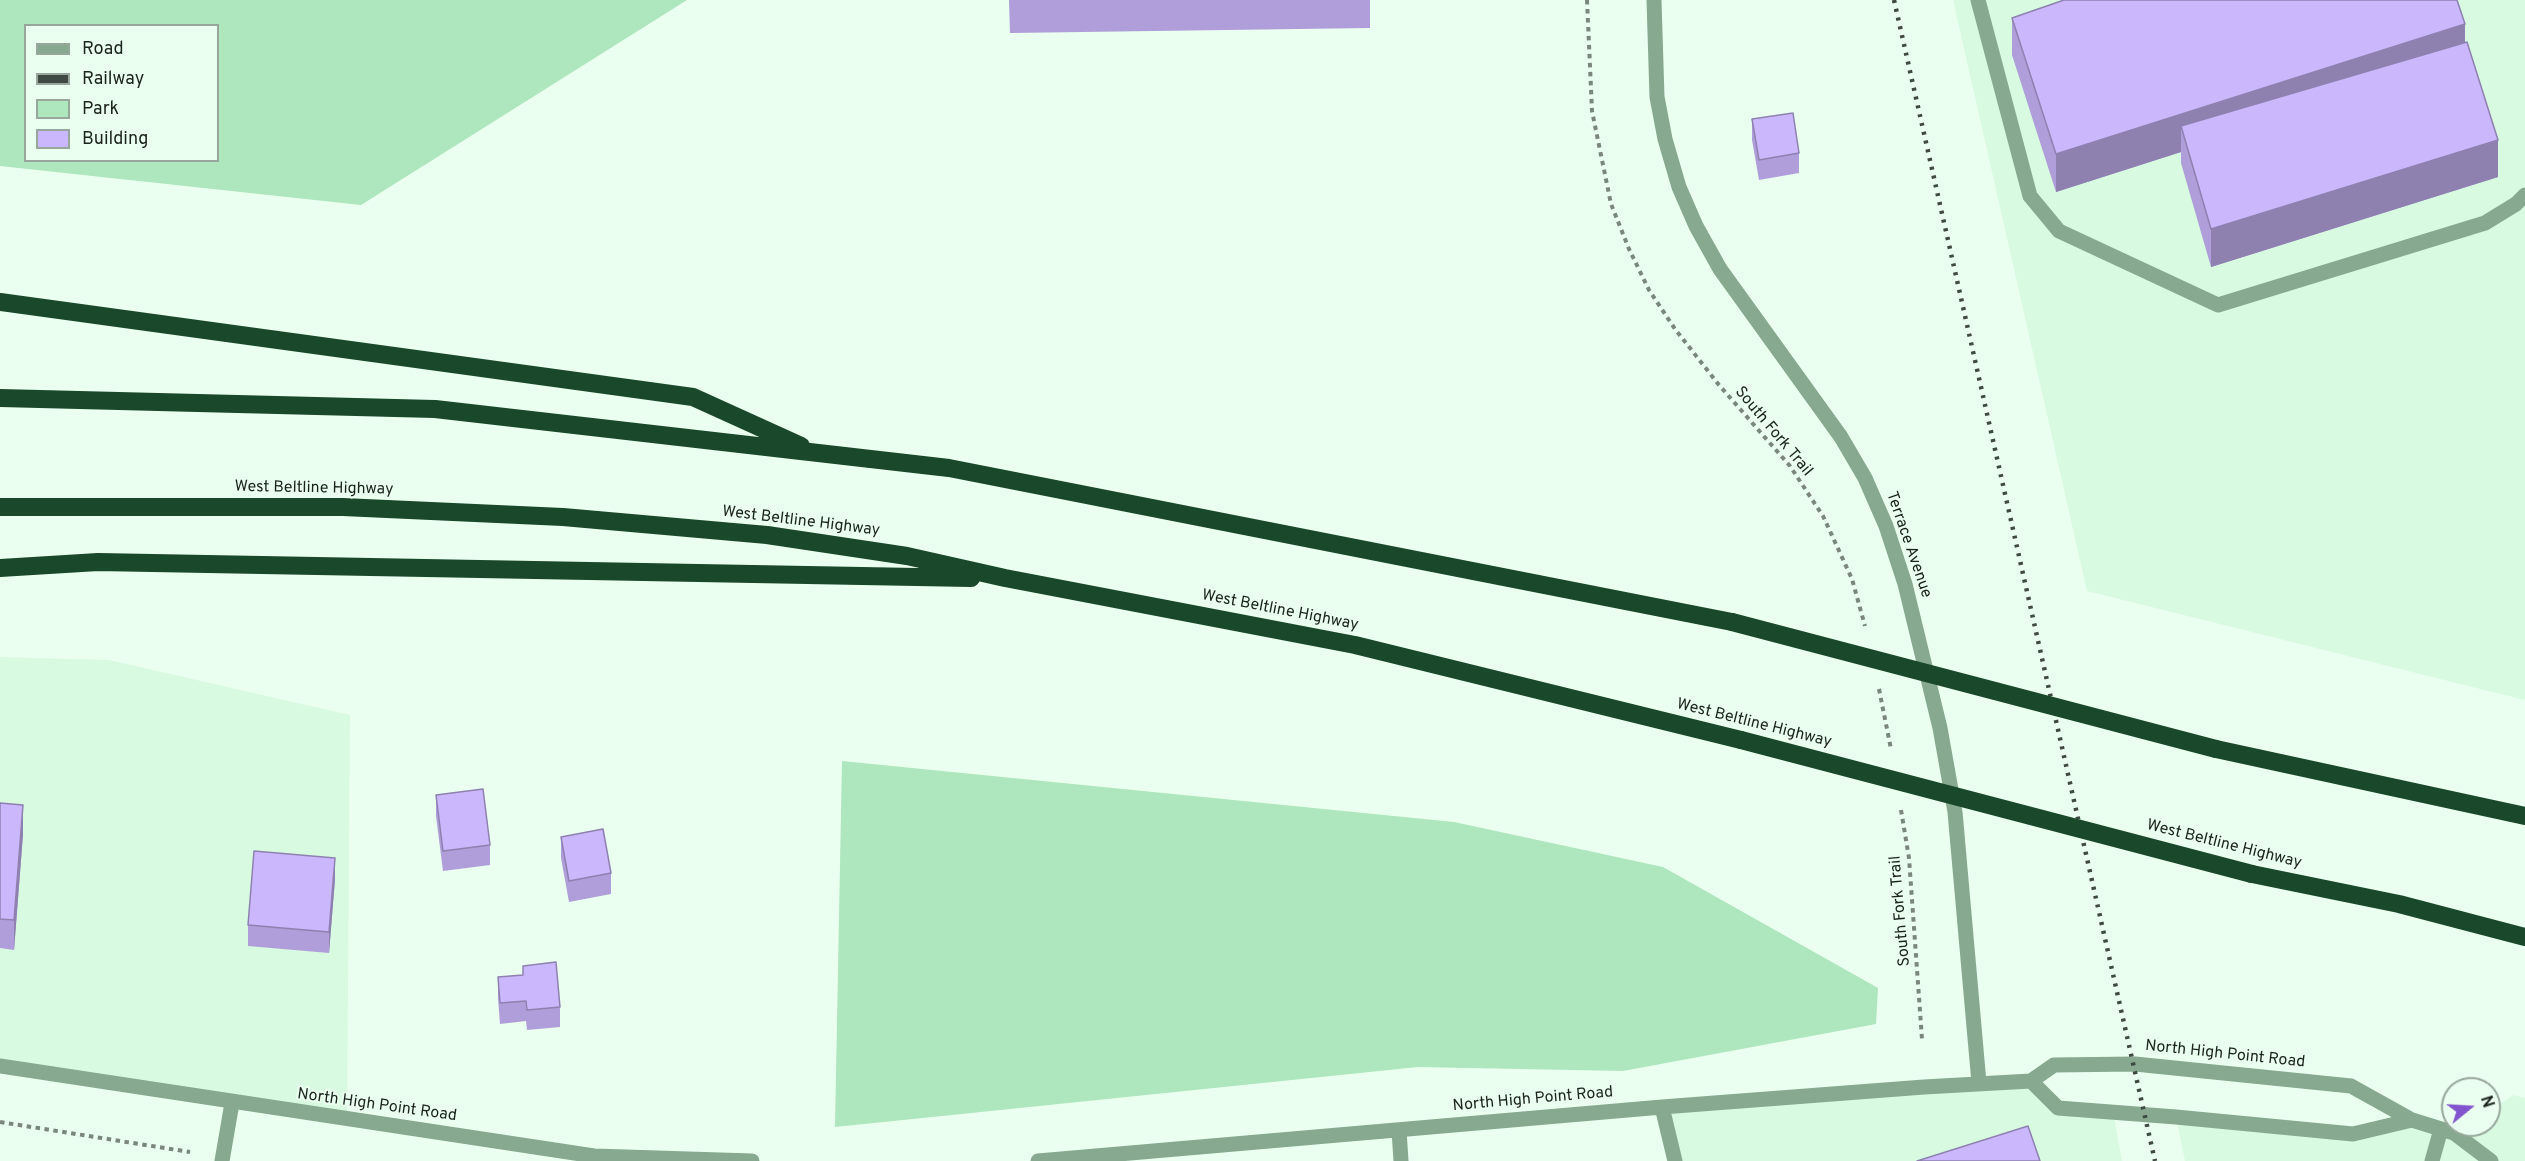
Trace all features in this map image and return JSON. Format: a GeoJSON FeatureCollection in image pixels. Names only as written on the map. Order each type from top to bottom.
{"type":"FeatureCollection","features":[{"type":"Feature","properties":{"kind":"highway"},"geometry":{"type":"LineString","coordinates":[[0,302],[693,397],[816,453]]}},
{"type":"Feature","properties":{"kind":"highway"},"geometry":{"type":"LineString","coordinates":[[0,398],[435,409],[949,468],[1732,622],[2216,749],[2525,816]]}},
{"type":"Feature","properties":{"kind":"highway","name":"West Beltline Highway"},"geometry":{"type":"LineString","coordinates":[[0,507],[343,507],[574,518],[798,540],[907,556],[1005,578],[1355,645],[1741,740],[2252,874],[2399,904],[2525,937]]}},
{"type":"Feature","properties":{"kind":"highway"},"geometry":{"type":"LineString","coordinates":[[0,568],[98,562],[1005,578]]}},
{"type":"Feature","properties":{"kind":"highway"},"geometry":{"type":"LineString","coordinates":[[2504,932],[2525,948]]}},
{"type":"Feature","properties":{"kind":"street","name":"Terrace Avenue"},"geometry":{"type":"LineString","coordinates":[[1654,0],[1657,97],[1665,139],[1679,186],[1720,269],[1841,437],[1865,478],[1886,526],[1905,584],[1940,728],[1955,812],[1979,1083]]}},
{"type":"Feature","properties":{"kind":"street"},"geometry":{"type":"LineString","coordinates":[[1978,0],[2030,196],[2059,231],[2218,305],[2485,223],[2516,204],[2525,195]]}},
{"type":"Feature","properties":{"kind":"street","name":"North High Point Road"},"geometry":{"type":"LineString","coordinates":[[1038,1161],[1662,1107],[2031,1081],[2054,1065],[2135,1064],[2351,1086],[2412,1120],[2441,1129]]}},
{"type":"Feature","properties":{"kind":"street","name":"North High Point Road"},"geometry":{"type":"LineString","coordinates":[[0,1066],[232,1103],[594,1156],[752,1161]]}},
{"type":"Feature","properties":{"kind":"street"},"geometry":{"type":"LineString","coordinates":[[2031,1081],[2058,1108],[2354,1134],[2412,1120]]}},
{"type":"Feature","properties":{"kind":"street"},"geometry":{"type":"LineString","coordinates":[[222,1161],[232,1103]]}},
{"type":"Feature","properties":{"kind":"street"},"geometry":{"type":"LineString","coordinates":[[1662,1107],[1675,1161]]}},
{"type":"Feature","properties":{"kind":"street"},"geometry":{"type":"LineString","coordinates":[[2432,1161],[2441,1129]]}},
{"type":"Feature","properties":{"kind":"street"},"geometry":{"type":"LineString","coordinates":[[1399,1130],[1401,1161]]}},
{"type":"Feature","properties":{"kind":"street","name":"North High Point Road"},"geometry":{"type":"LineString","coordinates":[[2459,1137],[2488,1158]]}},
{"type":"Feature","properties":{"kind":"path","name":"South Fork Trail"},"geometry":{"type":"LineString","coordinates":[[1587,0],[1592,111],[1611,204],[1629,249],[1649,290],[1675,329],[1719,385],[1790,466],[1823,516],[1852,579],[1866,630]]}},
{"type":"Feature","properties":{"kind":"path"},"geometry":{"type":"LineString","coordinates":[[1878,683],[1893,759]]}},
{"type":"Feature","properties":{"kind":"path","name":"South Fork Trail"},"geometry":{"type":"LineString","coordinates":[[1900,803],[1909,858],[1922,1039]]}},
{"type":"Feature","properties":{"kind":"path"},"geometry":{"type":"LineString","coordinates":[[0,1122],[190,1152]]}},
{"type":"Feature","properties":{"kind":"shaded area"},"geometry":{"type":"Polygon","coordinates":[[[1953,0],[2525,0],[2525,700],[2087,591],[1953,0]]]}},
{"type":"Feature","properties":{"kind":"shaded area"},"geometry":{"type":"Polygon","coordinates":[[[0,657],[109,660],[350,715],[347,1120],[0,1066],[0,657]]]}},
{"type":"Feature","properties":{"kind":"shaded area"},"geometry":{"type":"Polygon","coordinates":[[[2031,1081],[2058,1108],[2113,1112],[2122,1161],[1675,1161],[1662,1107],[2031,1081]]]}},
{"type":"Feature","properties":{"kind":"shaded area"},"geometry":{"type":"Polygon","coordinates":[[[2514,1095],[2525,1098],[2525,1161],[2185,1161],[2176,1117],[2353,1134],[2412,1120],[2441,1129],[2441,1137],[2501,1137],[2501,1103],[2514,1095]]]}},
{"type":"Feature","properties":{"kind":"green space"},"geometry":{"type":"Polygon","coordinates":[[[0,0],[687,0],[361,205],[0,166],[0,0]]]}},
{"type":"Feature","properties":{"kind":"green space"},"geometry":{"type":"Polygon","coordinates":[[[842,761],[1454,822],[1663,867],[1878,988],[1876,1024],[1623,1071],[1418,1067],[835,1127],[842,761]]]}},
{"type":"Feature","properties":{"kind":"building"},"geometry":{"type":"Polygon","coordinates":[[[2064,0],[2457,0],[2465,24],[2056,154],[2012,18],[2064,0]]]}},
{"type":"Feature","properties":{"kind":"building"},"geometry":{"type":"Polygon","coordinates":[[[2467,42],[2498,140],[2211,229],[2181,126],[2467,42]]]}},
{"type":"Feature","properties":{"kind":"building"},"geometry":{"type":"Polygon","coordinates":[[[1793,113],[1799,153],[1759,160],[1752,119],[1793,113]]]}},
{"type":"Feature","properties":{"kind":"building"},"geometry":{"type":"Polygon","coordinates":[[[483,789],[490,845],[443,851],[436,795],[483,789]]]}},
{"type":"Feature","properties":{"kind":"building"},"geometry":{"type":"Polygon","coordinates":[[[0,803],[23,805],[14,920],[0,919],[0,803]]]}},
{"type":"Feature","properties":{"kind":"building"},"geometry":{"type":"Polygon","coordinates":[[[603,829],[611,873],[569,881],[561,837],[603,829]]]}},
{"type":"Feature","properties":{"kind":"building"},"geometry":{"type":"Polygon","coordinates":[[[254,851],[335,858],[329,932],[248,925],[254,851]]]}},
{"type":"Feature","properties":{"kind":"building"},"geometry":{"type":"Polygon","coordinates":[[[556,962],[560,1007],[527,1010],[526,1001],[500,1003],[498,977],[523,975],[523,966],[556,962]]]}},
{"type":"Feature","properties":{"kind":"building"},"geometry":{"type":"Polygon","coordinates":[[[2028,1126],[2040,1161],[1917,1161],[2028,1126]]]}},
{"type":"Feature","properties":{"kind":"railway"},"geometry":{"type":"LineString","coordinates":[[1894,0],[2155,1161]]}}]}
